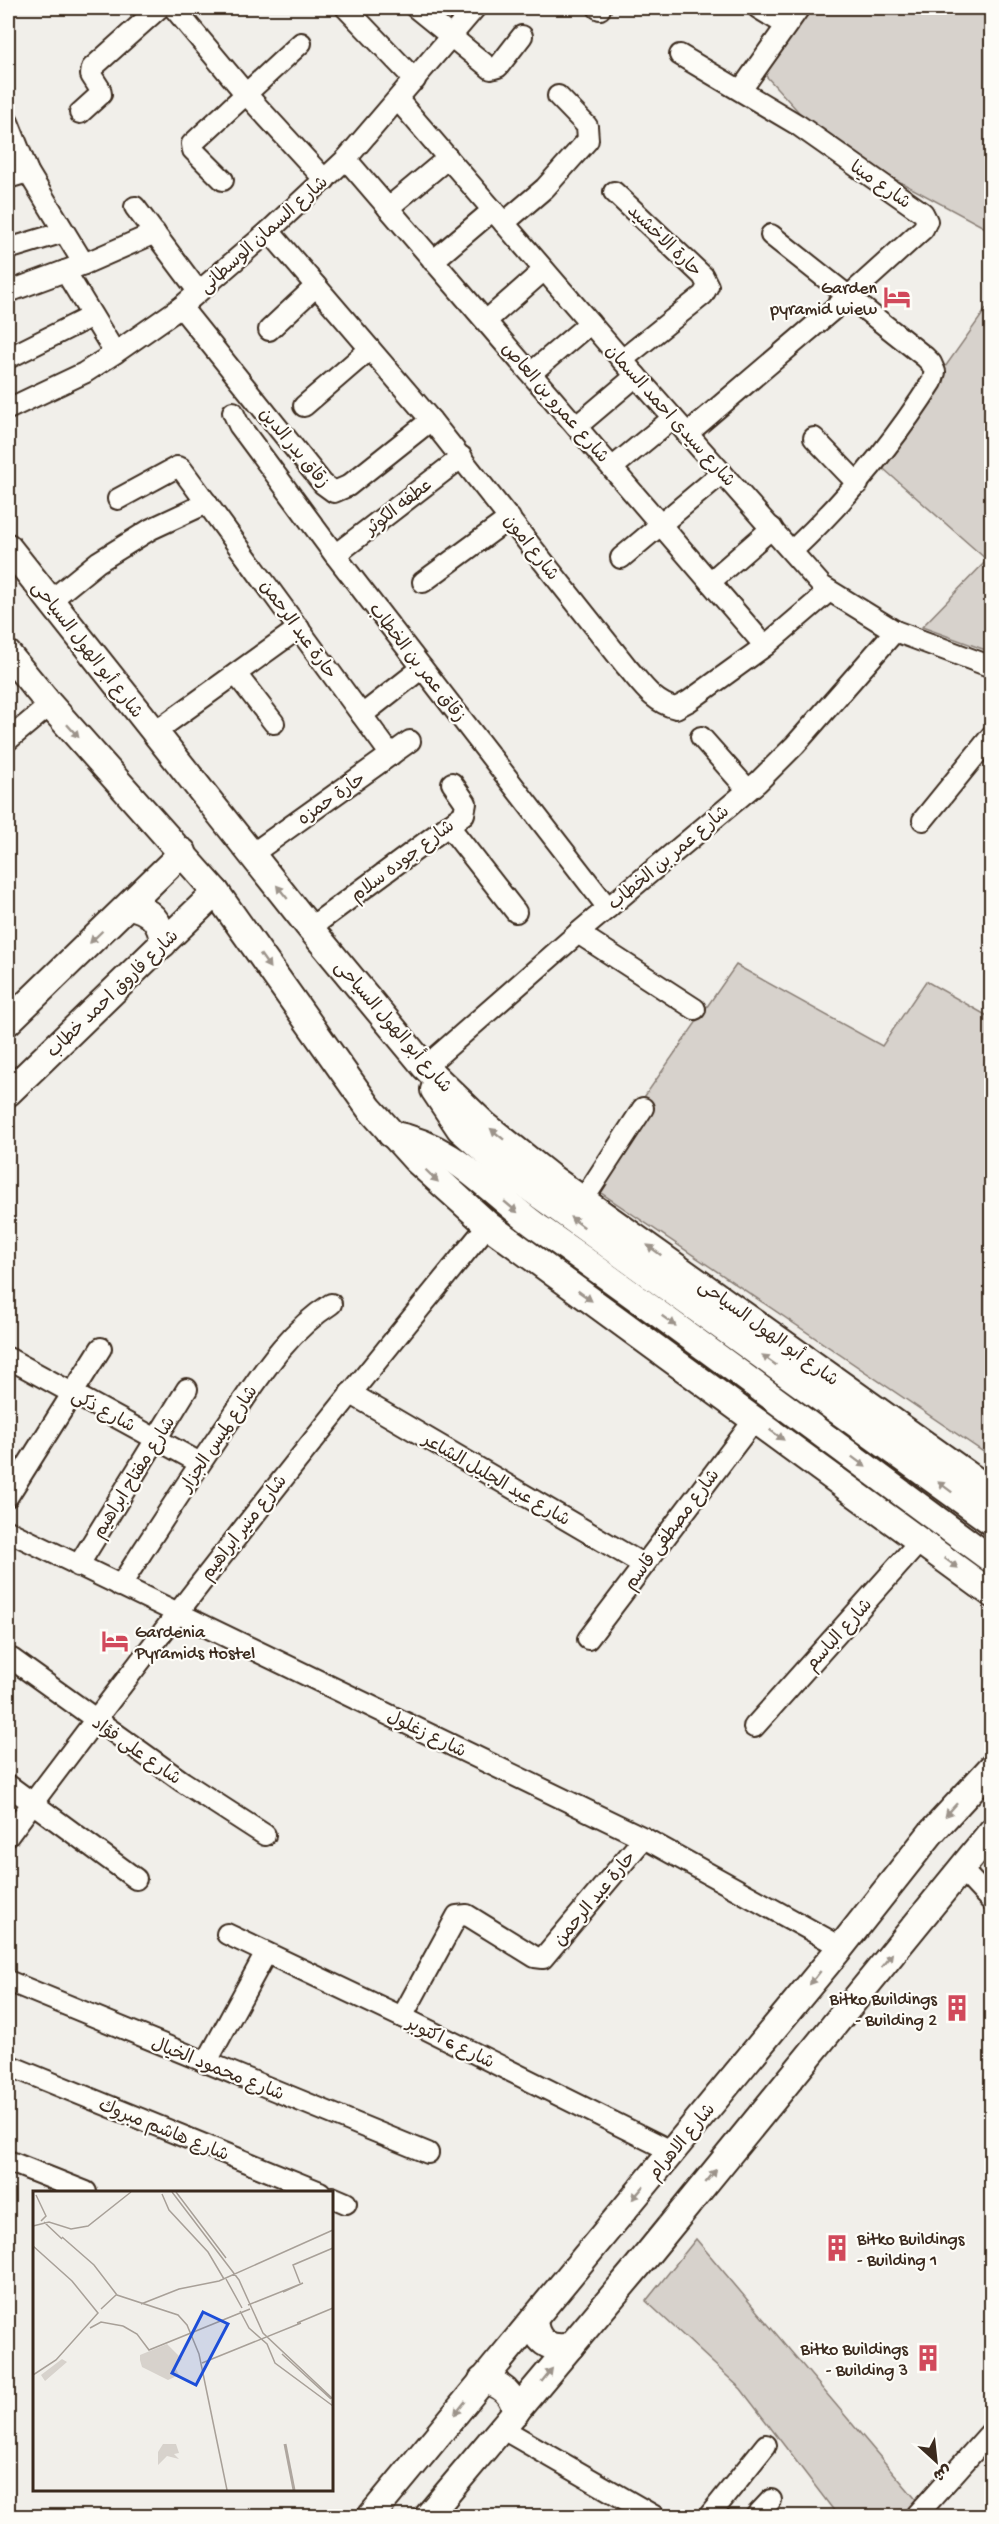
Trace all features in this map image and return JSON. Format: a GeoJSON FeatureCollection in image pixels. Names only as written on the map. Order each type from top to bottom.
{"type":"FeatureCollection","features":[{"type":"Feature","properties":{"kind":"main road","name":"شارع أبو الهول السياحى"},"geometry":{"type":"LineString","coordinates":[[8,547],[310,928],[425,1067],[485,1125],[583,1200],[992,1492]]}},
{"type":"Feature","properties":{"kind":"main road"},"geometry":{"type":"LineString","coordinates":[[8,654],[50,705],[183,852],[216,892],[369,1108],[391,1134],[440,1183],[488,1225],[992,1594]]}},
{"type":"Feature","properties":{"kind":"main road"},"geometry":{"type":"LineString","coordinates":[[8,1022],[183,852]]}},
{"type":"Feature","properties":{"kind":"main road","name":"شارع فاروق احمد خطاب"},"geometry":{"type":"LineString","coordinates":[[8,1094],[216,892]]}},
{"type":"Feature","properties":{"kind":"main road"},"geometry":{"type":"LineString","coordinates":[[128,906],[150,913],[158,921],[163,944]]}},
{"type":"Feature","properties":{"kind":"main road"},"geometry":{"type":"LineString","coordinates":[[425,1067],[440,1101],[460,1129],[517,1179],[992,1522]]}},
{"type":"Feature","properties":{"kind":"main road"},"geometry":{"type":"LineString","coordinates":[[391,1134],[410,1137],[445,1153],[517,1212],[734,1368],[992,1560]]}},
{"type":"Feature","properties":{"kind":"main road","name":"شارع الاهرام"},"geometry":{"type":"LineString","coordinates":[[371,2517],[598,2238],[673,2152],[841,1947],[917,1850],[992,1767]]}},
{"type":"Feature","properties":{"kind":"main road"},"geometry":{"type":"LineString","coordinates":[[428,2517],[571,2346],[992,1831]]}},
{"type":"Feature","properties":{"kind":"main road"},"geometry":{"type":"LineString","coordinates":[[534,2319],[535,2330],[540,2340],[549,2347],[560,2349],[571,2346]]}},
{"type":"Feature","properties":{"kind":"main road"},"geometry":{"type":"LineString","coordinates":[[482,2380],[506,2389],[513,2400],[510,2420]]}},
{"type":"Feature","properties":{"kind":"street"},"geometry":{"type":"LineString","coordinates":[[80,113],[101,94],[99,86],[91,75],[92,68],[159,8]]}},
{"type":"Feature","properties":{"kind":"street"},"geometry":{"type":"LineString","coordinates":[[174,8],[245,93],[325,180]]}},
{"type":"Feature","properties":{"kind":"street"},"geometry":{"type":"LineString","coordinates":[[346,8],[415,80]]}},
{"type":"Feature","properties":{"kind":"street"},"geometry":{"type":"LineString","coordinates":[[416,8],[489,68],[495,69],[522,36]]}},
{"type":"Feature","properties":{"kind":"street","name":"شارع السمان الوسطانى"},"geometry":{"type":"LineString","coordinates":[[8,409],[68,381],[115,353],[181,307],[269,231],[346,159],[475,8]]}},
{"type":"Feature","properties":{"kind":"street"},"geometry":{"type":"LineString","coordinates":[[758,8],[786,25]]}},
{"type":"Feature","properties":{"kind":"street"},"geometry":{"type":"LineString","coordinates":[[741,90],[799,8]]}},
{"type":"Feature","properties":{"kind":"street"},"geometry":{"type":"LineString","coordinates":[[223,180],[193,150],[192,144],[301,43]]}},
{"type":"Feature","properties":{"kind":"street","name":"شارع مينا"},"geometry":{"type":"LineString","coordinates":[[680,55],[798,125],[926,215],[927,221],[923,229],[849,296],[687,434]]}},
{"type":"Feature","properties":{"kind":"street"},"geometry":{"type":"LineString","coordinates":[[433,261],[545,188],[588,140],[587,126],[558,96]]}},
{"type":"Feature","properties":{"kind":"street","name":"شارع سيدى احمد السمان"},"geometry":{"type":"LineString","coordinates":[[398,100],[622,360],[828,592],[895,631],[992,667]]}},
{"type":"Feature","properties":{"kind":"street"},"geometry":{"type":"LineString","coordinates":[[8,122],[28,172],[84,264]]}},
{"type":"Feature","properties":{"kind":"street"},"geometry":{"type":"LineString","coordinates":[[388,208],[448,158]]}},
{"type":"Feature","properties":{"kind":"street","name":"شارع عمرو بن العاص"},"geometry":{"type":"LineString","coordinates":[[346,159],[765,646]]}},
{"type":"Feature","properties":{"kind":"street"},"geometry":{"type":"LineString","coordinates":[[8,178],[28,172]]}},
{"type":"Feature","properties":{"kind":"street","name":"حارة الاخشيد"},"geometry":{"type":"LineString","coordinates":[[614,192],[703,276],[708,286],[703,295],[622,360]]}},
{"type":"Feature","properties":{"kind":"street"},"geometry":{"type":"LineString","coordinates":[[135,207],[198,291]]}},
{"type":"Feature","properties":{"kind":"street","name":"شارع امون"},"geometry":{"type":"LineString","coordinates":[[269,231],[462,457],[626,666],[664,705],[676,708],[689,701],[765,646],[828,592]]}},
{"type":"Feature","properties":{"kind":"street"},"geometry":{"type":"LineString","coordinates":[[8,249],[64,232]]}},
{"type":"Feature","properties":{"kind":"street"},"geometry":{"type":"LineString","coordinates":[[8,292],[84,264],[155,233]]}},
{"type":"Feature","properties":{"kind":"street"},"geometry":{"type":"LineString","coordinates":[[771,235],[931,363],[935,372],[932,382],[910,417],[858,484],[792,551]]}},
{"type":"Feature","properties":{"kind":"street"},"geometry":{"type":"LineString","coordinates":[[486,321],[544,270]]}},
{"type":"Feature","properties":{"kind":"street"},"geometry":{"type":"LineString","coordinates":[[65,271],[115,353]]}},
{"type":"Feature","properties":{"kind":"street"},"geometry":{"type":"LineString","coordinates":[[269,330],[316,286]]}},
{"type":"Feature","properties":{"kind":"street","name":"زقاق بدر الدين"},"geometry":{"type":"LineString","coordinates":[[181,307],[323,484],[334,492],[348,486],[431,420]]}},
{"type":"Feature","properties":{"kind":"street"},"geometry":{"type":"LineString","coordinates":[[8,358],[92,316]]}},
{"type":"Feature","properties":{"kind":"street"},"geometry":{"type":"LineString","coordinates":[[531,374],[590,323]]}},
{"type":"Feature","properties":{"kind":"street"},"geometry":{"type":"LineString","coordinates":[[304,406],[370,349]]}},
{"type":"Feature","properties":{"kind":"street"},"geometry":{"type":"LineString","coordinates":[[577,426],[636,375]]}},
{"type":"Feature","properties":{"kind":"street","name":"زقاق عمر بن الخطاب"},"geometry":{"type":"LineString","coordinates":[[233,412],[238,425],[335,555],[608,908]]}},
{"type":"Feature","properties":{"kind":"street"},"geometry":{"type":"LineString","coordinates":[[612,468],[673,418]]}},
{"type":"Feature","properties":{"kind":"street"},"geometry":{"type":"LineString","coordinates":[[814,438],[858,484]]}},
{"type":"Feature","properties":{"kind":"street","name":"عطفه الكوثر"},"geometry":{"type":"LineString","coordinates":[[335,555],[462,457]]}},
{"type":"Feature","properties":{"kind":"street","name":"حارة عبد الرحمن"},"geometry":{"type":"LineString","coordinates":[[118,499],[178,467],[207,503],[392,755]]}},
{"type":"Feature","properties":{"kind":"street"},"geometry":{"type":"LineString","coordinates":[[621,558],[722,472]]}},
{"type":"Feature","properties":{"kind":"street"},"geometry":{"type":"LineString","coordinates":[[50,601],[98,562],[151,529],[207,503]]}},
{"type":"Feature","properties":{"kind":"street"},"geometry":{"type":"LineString","coordinates":[[423,582],[510,518]]}},
{"type":"Feature","properties":{"kind":"street"},"geometry":{"type":"LineString","coordinates":[[710,582],[772,528]]}},
{"type":"Feature","properties":{"kind":"street"},"geometry":{"type":"LineString","coordinates":[[154,732],[299,628]]}},
{"type":"Feature","properties":{"kind":"street","name":"شارع عمر بن الخطاب"},"geometry":{"type":"LineString","coordinates":[[425,1067],[578,933],[748,790],[795,745],[895,631]]}},
{"type":"Feature","properties":{"kind":"street"},"geometry":{"type":"LineString","coordinates":[[362,715],[422,668]]}},
{"type":"Feature","properties":{"kind":"street"},"geometry":{"type":"LineString","coordinates":[[236,674],[274,723]]}},
{"type":"Feature","properties":{"kind":"street"},"geometry":{"type":"LineString","coordinates":[[8,740],[50,705]]}},
{"type":"Feature","properties":{"kind":"street"},"geometry":{"type":"LineString","coordinates":[[924,820],[992,735]]}},
{"type":"Feature","properties":{"kind":"street"},"geometry":{"type":"LineString","coordinates":[[701,737],[748,790]]}},
{"type":"Feature","properties":{"kind":"street","name":"حارة حمزه"},"geometry":{"type":"LineString","coordinates":[[252,854],[410,741]]}},
{"type":"Feature","properties":{"kind":"street","name":"شارع جوده سلام"},"geometry":{"type":"LineString","coordinates":[[310,928],[464,814],[466,809],[464,798],[452,783]]}},
{"type":"Feature","properties":{"kind":"street"},"geometry":{"type":"LineString","coordinates":[[448,825],[516,912]]}},
{"type":"Feature","properties":{"kind":"street"},"geometry":{"type":"LineString","coordinates":[[578,933],[695,1009]]}},
{"type":"Feature","properties":{"kind":"street"},"geometry":{"type":"LineString","coordinates":[[583,1200],[643,1108]]}},
{"type":"Feature","properties":{"kind":"street","name":"شارع منير ابراهيم"},"geometry":{"type":"LineString","coordinates":[[8,1836],[175,1613],[350,1393],[488,1225]]}},
{"type":"Feature","properties":{"kind":"street","name":"شارع لميس الجزار"},"geometry":{"type":"LineString","coordinates":[[120,1586],[200,1463],[287,1340],[315,1314],[331,1304]]}},
{"type":"Feature","properties":{"kind":"street"},"geometry":{"type":"LineString","coordinates":[[8,1496],[101,1348]]}},
{"type":"Feature","properties":{"kind":"street","name":"شارع ذكى"},"geometry":{"type":"LineString","coordinates":[[8,1358],[200,1463]]}},
{"type":"Feature","properties":{"kind":"street","name":"شارع مفتاح ابراهيم"},"geometry":{"type":"LineString","coordinates":[[78,1566],[187,1389]]}},
{"type":"Feature","properties":{"kind":"street","name":"شارع عبد الجليل الشاعر"},"geometry":{"type":"LineString","coordinates":[[350,1393],[644,1565]]}},
{"type":"Feature","properties":{"kind":"street","name":"شارع مصطفى قاسم"},"geometry":{"type":"LineString","coordinates":[[588,1639],[754,1419]]}},
{"type":"Feature","properties":{"kind":"street","name":"شارع زغلول"},"geometry":{"type":"LineString","coordinates":[[8,1531],[644,1838],[841,1947]]}},
{"type":"Feature","properties":{"kind":"street","name":"شارع الباسم"},"geometry":{"type":"LineString","coordinates":[[754,1727],[921,1540]]}},
{"type":"Feature","properties":{"kind":"street","name":"شارع على فؤاد"},"geometry":{"type":"LineString","coordinates":[[12,1659],[183,1782],[266,1835]]}},
{"type":"Feature","properties":{"kind":"street"},"geometry":{"type":"LineString","coordinates":[[8,1785],[136,1879]]}},
{"type":"Feature","properties":{"kind":"street","name":"حارة عبد الرحمن"},"geometry":{"type":"LineString","coordinates":[[402,2017],[457,1916],[467,1915],[535,1957],[543,1958],[644,1838]]}},
{"type":"Feature","properties":{"kind":"street"},"geometry":{"type":"LineString","coordinates":[[961,1869],[992,1902]]}},
{"type":"Feature","properties":{"kind":"street","name":"شارع 6 اكتوبر"},"geometry":{"type":"LineString","coordinates":[[227,1934],[402,2017],[673,2152]]}},
{"type":"Feature","properties":{"kind":"street"},"geometry":{"type":"LineString","coordinates":[[206,2063],[266,1953]]}},
{"type":"Feature","properties":{"kind":"street","name":"شارع محمود الخيال"},"geometry":{"type":"LineString","coordinates":[[8,1981],[429,2153]]}},
{"type":"Feature","properties":{"kind":"street","name":"شارع هاشم مبروك"},"geometry":{"type":"LineString","coordinates":[[8,2066],[315,2191]]}},
{"type":"Feature","properties":{"kind":"street"},"geometry":{"type":"LineString","coordinates":[[8,2161],[81,2191]]}},
{"type":"Feature","properties":{"kind":"street"},"geometry":{"type":"LineString","coordinates":[[510,2420],[654,2517]]}},
{"type":"Feature","properties":{"kind":"street"},"geometry":{"type":"LineString","coordinates":[[916,2517],[992,2431]]}},
{"type":"Feature","properties":{"kind":"street"},"geometry":{"type":"LineString","coordinates":[[709,2517],[766,2445]]}},
{"type":"Feature","properties":{"kind":"street"},"geometry":{"type":"LineString","coordinates":[[756,2517],[771,2500]]}},
{"type":"Feature","properties":{"kind":"shaded area"},"geometry":{"type":"Polygon","coordinates":[[[799,8],[991,8],[991,231],[826,142],[756,65],[799,8]]]}},
{"type":"Feature","properties":{"kind":"shaded area"},"geometry":{"type":"Polygon","coordinates":[[[991,302],[991,652],[922,627],[987,560],[877,463],[991,302]]]}},
{"type":"Feature","properties":{"kind":"shaded area"},"geometry":{"type":"Polygon","coordinates":[[[736,965],[882,1046],[926,981],[991,1018],[991,1457],[585,1182],[736,965]]]}},
{"type":"Feature","properties":{"kind":"shaded area"},"geometry":{"type":"Polygon","coordinates":[[[696,2239],[919,2503],[905,2516],[838,2516],[741,2389],[646,2301],[696,2239]]]}},
{"type":"Feature","properties":{"kind":"place","name":"Garden pyramid wiew"},"geometry":{"type":"Point","coordinates":[897,297]}},
{"type":"Feature","properties":{"kind":"place","name":"Gardenia Pyramids Hostel"},"geometry":{"type":"Point","coordinates":[115,1641]}},
{"type":"Feature","properties":{"kind":"place","name":"Bitko Buildings - Building 2"},"geometry":{"type":"Point","coordinates":[957,2008]}},
{"type":"Feature","properties":{"kind":"place","name":"Bitko Buildings - Building 1"},"geometry":{"type":"Point","coordinates":[837,2248]}},
{"type":"Feature","properties":{"kind":"place","name":"Bitko Buildings - Building 3"},"geometry":{"type":"Point","coordinates":[928,2358]}}]}
